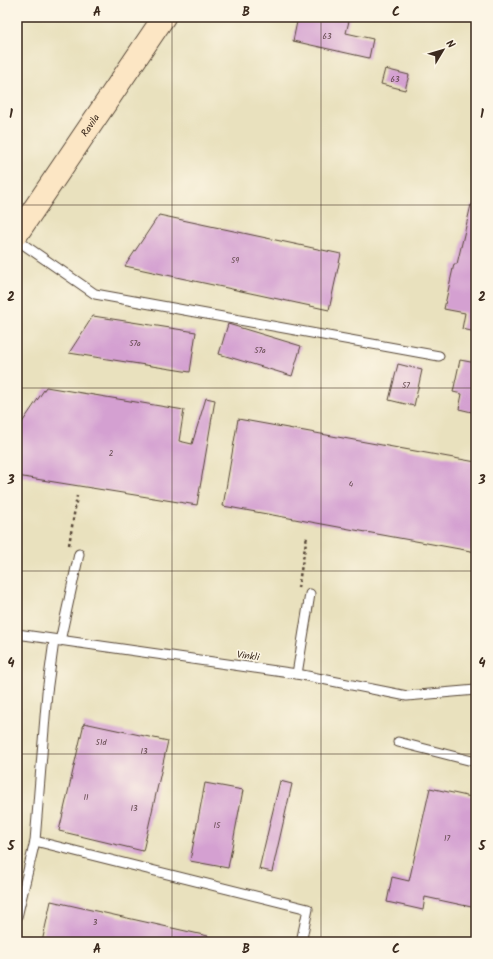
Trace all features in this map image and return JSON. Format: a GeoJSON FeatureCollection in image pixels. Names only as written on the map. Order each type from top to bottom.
{"type":"FeatureCollection","features":[{"type":"Feature","properties":{"kind":"street","name":"Ravila"},"geometry":{"type":"LineString","coordinates":[[17,234],[164,17]]}},
{"type":"Feature","properties":{"kind":"lane"},"geometry":{"type":"LineString","coordinates":[[17,240],[95,294],[439,356]]}},
{"type":"Feature","properties":{"kind":"lane"},"geometry":{"type":"LineString","coordinates":[[17,917],[35,842],[47,692],[57,641],[79,554]]}},
{"type":"Feature","properties":{"kind":"lane"},"geometry":{"type":"LineString","coordinates":[[297,674],[310,594]]}},
{"type":"Feature","properties":{"kind":"lane","name":"Vinkli"},"geometry":{"type":"LineString","coordinates":[[17,634],[57,641],[297,674],[407,696],[476,690]]}},
{"type":"Feature","properties":{"kind":"lane"},"geometry":{"type":"LineString","coordinates":[[398,742],[476,762]]}},
{"type":"Feature","properties":{"kind":"lane"},"geometry":{"type":"LineString","coordinates":[[35,842],[308,909],[301,942]]}},
{"type":"Feature","properties":{"kind":"path"},"geometry":{"type":"LineString","coordinates":[[68,552],[76,496]]}},
{"type":"Feature","properties":{"kind":"path"},"geometry":{"type":"LineString","coordinates":[[298,591],[307,536]]}},
{"type":"Feature","properties":{"kind":"building"},"geometry":{"type":"Polygon","coordinates":[[[298,17],[350,17],[346,33],[373,39],[369,58],[293,41],[298,17]]]}},
{"type":"Feature","properties":{"kind":"building"},"geometry":{"type":"Polygon","coordinates":[[[385,69],[409,75],[405,90],[381,84],[385,69]]]}},
{"type":"Feature","properties":{"kind":"building"},"geometry":{"type":"Polygon","coordinates":[[[471,205],[476,205],[476,332],[462,329],[465,313],[444,309],[454,264],[457,264],[471,205]]]}},
{"type":"Feature","properties":{"kind":"building"},"geometry":{"type":"Polygon","coordinates":[[[159,215],[341,254],[329,310],[125,266],[159,215]]]}},
{"type":"Feature","properties":{"kind":"building"},"geometry":{"type":"Polygon","coordinates":[[[93,316],[196,332],[190,372],[69,353],[93,316]]]}},
{"type":"Feature","properties":{"kind":"building"},"geometry":{"type":"Polygon","coordinates":[[[228,324],[301,346],[292,376],[219,354],[228,324]]]}},
{"type":"Feature","properties":{"kind":"building"},"geometry":{"type":"Polygon","coordinates":[[[460,360],[476,363],[476,413],[459,409],[462,394],[453,392],[460,360]]]}},
{"type":"Feature","properties":{"kind":"building"},"geometry":{"type":"Polygon","coordinates":[[[398,364],[422,370],[414,406],[389,400],[398,364]]]}},
{"type":"Feature","properties":{"kind":"building"},"geometry":{"type":"Polygon","coordinates":[[[46,387],[184,410],[179,441],[192,444],[206,398],[215,400],[197,505],[17,476],[17,430],[46,387]]]}},
{"type":"Feature","properties":{"kind":"building"},"geometry":{"type":"Polygon","coordinates":[[[238,419],[476,462],[476,552],[223,506],[238,419]]]}},
{"type":"Feature","properties":{"kind":"building"},"geometry":{"type":"Polygon","coordinates":[[[84,723],[168,741],[143,851],[59,831],[84,723]]]}},
{"type":"Feature","properties":{"kind":"building"},"geometry":{"type":"Polygon","coordinates":[[[280,781],[292,784],[272,872],[259,869],[280,781]]]}},
{"type":"Feature","properties":{"kind":"building"},"geometry":{"type":"Polygon","coordinates":[[[205,783],[243,790],[228,868],[190,861],[205,783]]]}},
{"type":"Feature","properties":{"kind":"building"},"geometry":{"type":"Polygon","coordinates":[[[430,788],[476,798],[476,908],[425,897],[423,910],[387,902],[392,877],[409,881],[430,788]]]}},
{"type":"Feature","properties":{"kind":"building"},"geometry":{"type":"Polygon","coordinates":[[[51,901],[208,936],[208,942],[42,942],[51,901]]]}}]}
